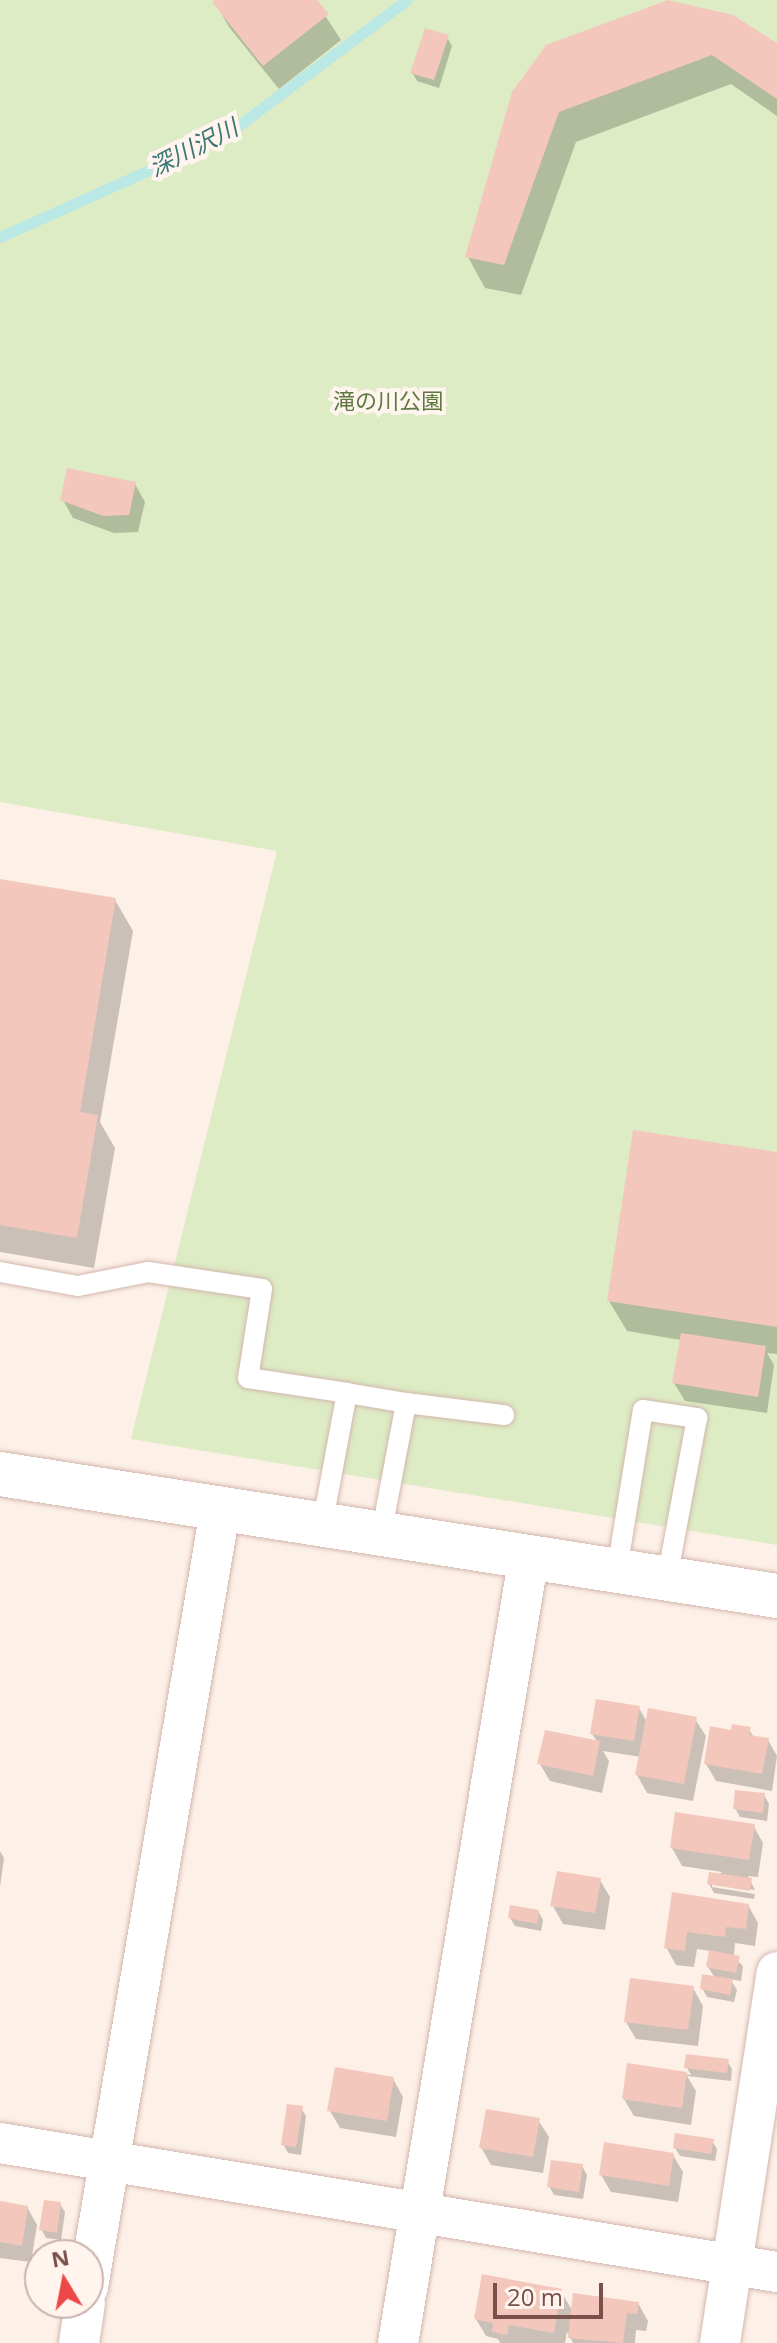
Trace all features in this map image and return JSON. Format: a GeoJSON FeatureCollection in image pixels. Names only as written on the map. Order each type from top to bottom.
{"type":"FeatureCollection","features":[{"type":"Feature","properties":{"kind":"street"},"geometry":{"type":"LineString","coordinates":[[0,1474],[220,1511],[777,1596]]}},
{"type":"Feature","properties":{"kind":"street"},"geometry":{"type":"LineString","coordinates":[[96,2239],[220,1511]]}},
{"type":"Feature","properties":{"kind":"street"},"geometry":{"type":"LineString","coordinates":[[398,2343],[529,1556]]}},
{"type":"Feature","properties":{"kind":"street"},"geometry":{"type":"LineString","coordinates":[[720,2343],[777,1972]]}},
{"type":"Feature","properties":{"kind":"street"},"geometry":{"type":"LineString","coordinates":[[0,2143],[777,2272]]}},
{"type":"Feature","properties":{"kind":"street"},"geometry":{"type":"LineString","coordinates":[[79,2343],[83,2319]]}},
{"type":"Feature","properties":{"kind":"lane"},"geometry":{"type":"LineString","coordinates":[[0,1272],[78,1286],[148,1272],[262,1289],[248,1378],[504,1415]]}},
{"type":"Feature","properties":{"kind":"lane"},"geometry":{"type":"LineString","coordinates":[[322,1526],[347,1393]]}},
{"type":"Feature","properties":{"kind":"lane"},"geometry":{"type":"LineString","coordinates":[[381,1535],[406,1403]]}},
{"type":"Feature","properties":{"kind":"lane"},"geometry":{"type":"LineString","coordinates":[[617,1570],[643,1410],[697,1418],[667,1578]]}},
{"type":"Feature","properties":{"kind":"green space","name":"滝の川公園"},"geometry":{"type":"Polygon","coordinates":[[[0,0],[777,0],[777,1545],[131,1439],[277,851],[0,802],[0,0]]]}},
{"type":"Feature","properties":{"kind":"building"},"geometry":{"type":"Polygon","coordinates":[[[317,0],[329,14],[263,66],[212,2],[317,0]]]}},
{"type":"Feature","properties":{"kind":"building"},"geometry":{"type":"Polygon","coordinates":[[[668,0],[733,15],[777,43],[777,99],[712,55],[559,112],[504,265],[465,257],[512,92],[546,45],[668,0]]]}},
{"type":"Feature","properties":{"kind":"building"},"geometry":{"type":"Polygon","coordinates":[[[425,28],[449,35],[434,80],[410,73],[425,28]]]}},
{"type":"Feature","properties":{"kind":"building"},"geometry":{"type":"Polygon","coordinates":[[[67,468],[136,482],[129,515],[103,516],[60,500],[67,468]]]}},
{"type":"Feature","properties":{"kind":"building"},"geometry":{"type":"Polygon","coordinates":[[[0,879],[116,898],[80,1112],[98,1115],[77,1238],[0,1225],[0,879]]]}},
{"type":"Feature","properties":{"kind":"building"},"geometry":{"type":"Polygon","coordinates":[[[633,1130],[777,1152],[777,1327],[607,1301],[633,1130]]]}},
{"type":"Feature","properties":{"kind":"building"},"geometry":{"type":"Polygon","coordinates":[[[681,1333],[766,1346],[758,1397],[672,1383],[681,1333]]]}},
{"type":"Feature","properties":{"kind":"building"},"geometry":{"type":"Polygon","coordinates":[[[596,1699],[640,1706],[634,1741],[590,1734],[596,1699]]]}},
{"type":"Feature","properties":{"kind":"building"},"geometry":{"type":"Polygon","coordinates":[[[648,1708],[697,1717],[684,1784],[635,1775],[648,1708]]]}},
{"type":"Feature","properties":{"kind":"building"},"geometry":{"type":"Polygon","coordinates":[[[732,1724],[751,1727],[749,1735],[769,1738],[762,1774],[704,1764],[710,1726],[731,1730],[732,1724]]]}},
{"type":"Feature","properties":{"kind":"building"},"geometry":{"type":"Polygon","coordinates":[[[545,1730],[600,1741],[593,1776],[537,1764],[545,1730]]]}},
{"type":"Feature","properties":{"kind":"building"},"geometry":{"type":"Polygon","coordinates":[[[735,1790],[765,1793],[763,1813],[733,1809],[735,1790]]]}},
{"type":"Feature","properties":{"kind":"building"},"geometry":{"type":"Polygon","coordinates":[[[675,1812],[755,1824],[749,1860],[670,1848],[675,1812]]]}},
{"type":"Feature","properties":{"kind":"building"},"geometry":{"type":"Polygon","coordinates":[[[557,1871],[601,1878],[595,1913],[550,1906],[557,1871]]]}},
{"type":"Feature","properties":{"kind":"building"},"geometry":{"type":"Polygon","coordinates":[[[709,1872],[752,1878],[750,1891],[707,1884],[709,1872]]]}},
{"type":"Feature","properties":{"kind":"building"},"geometry":{"type":"Polygon","coordinates":[[[672,1892],[749,1904],[746,1929],[726,1927],[725,1937],[687,1932],[685,1951],[664,1948],[672,1892]]]}},
{"type":"Feature","properties":{"kind":"building"},"geometry":{"type":"Polygon","coordinates":[[[510,1905],[539,1910],[537,1924],[508,1918],[510,1905]]]}},
{"type":"Feature","properties":{"kind":"building"},"geometry":{"type":"Polygon","coordinates":[[[709,1950],[740,1956],[736,1973],[706,1967],[709,1950]]]}},
{"type":"Feature","properties":{"kind":"building"},"geometry":{"type":"Polygon","coordinates":[[[702,1974],[733,1979],[730,1995],[700,1989],[702,1974]]]}},
{"type":"Feature","properties":{"kind":"building"},"geometry":{"type":"Polygon","coordinates":[[[630,1978],[694,1986],[688,2030],[624,2022],[630,1978]]]}},
{"type":"Feature","properties":{"kind":"building"},"geometry":{"type":"Polygon","coordinates":[[[686,2054],[729,2059],[727,2073],[684,2068],[686,2054]]]}},
{"type":"Feature","properties":{"kind":"building"},"geometry":{"type":"Polygon","coordinates":[[[627,2063],[687,2072],[682,2108],[622,2099],[627,2063]]]}},
{"type":"Feature","properties":{"kind":"building"},"geometry":{"type":"Polygon","coordinates":[[[335,2067],[394,2077],[387,2121],[327,2111],[335,2067]]]}},
{"type":"Feature","properties":{"kind":"building"},"geometry":{"type":"Polygon","coordinates":[[[287,2104],[303,2106],[296,2147],[281,2145],[287,2104]]]}},
{"type":"Feature","properties":{"kind":"building"},"geometry":{"type":"Polygon","coordinates":[[[486,2109],[540,2118],[533,2157],[479,2148],[486,2109]]]}},
{"type":"Feature","properties":{"kind":"building"},"geometry":{"type":"Polygon","coordinates":[[[675,2133],[714,2139],[711,2154],[673,2148],[675,2133]]]}},
{"type":"Feature","properties":{"kind":"building"},"geometry":{"type":"Polygon","coordinates":[[[604,2142],[674,2153],[669,2186],[599,2175],[604,2142]]]}},
{"type":"Feature","properties":{"kind":"building"},"geometry":{"type":"Polygon","coordinates":[[[551,2160],[583,2164],[579,2192],[547,2187],[551,2160]]]}},
{"type":"Feature","properties":{"kind":"building"},"geometry":{"type":"Polygon","coordinates":[[[44,2200],[61,2202],[57,2233],[39,2230],[44,2200]]]}},
{"type":"Feature","properties":{"kind":"building"},"geometry":{"type":"Polygon","coordinates":[[[0,2201],[28,2206],[22,2246],[0,2242],[0,2201]]]}},
{"type":"Feature","properties":{"kind":"building"},"geometry":{"type":"Polygon","coordinates":[[[482,2274],[562,2289],[554,2333],[509,2325],[507,2335],[492,2332],[493,2323],[474,2319],[482,2274]]]}},
{"type":"Feature","properties":{"kind":"building"},"geometry":{"type":"Polygon","coordinates":[[[573,2293],[639,2302],[637,2314],[627,2313],[623,2343],[568,2338],[573,2293]]]}},
{"type":"Feature","properties":{"kind":"waterway","name":"深川沢川"},"geometry":{"type":"LineString","coordinates":[[0,237],[223,137],[407,0]]}}]}
